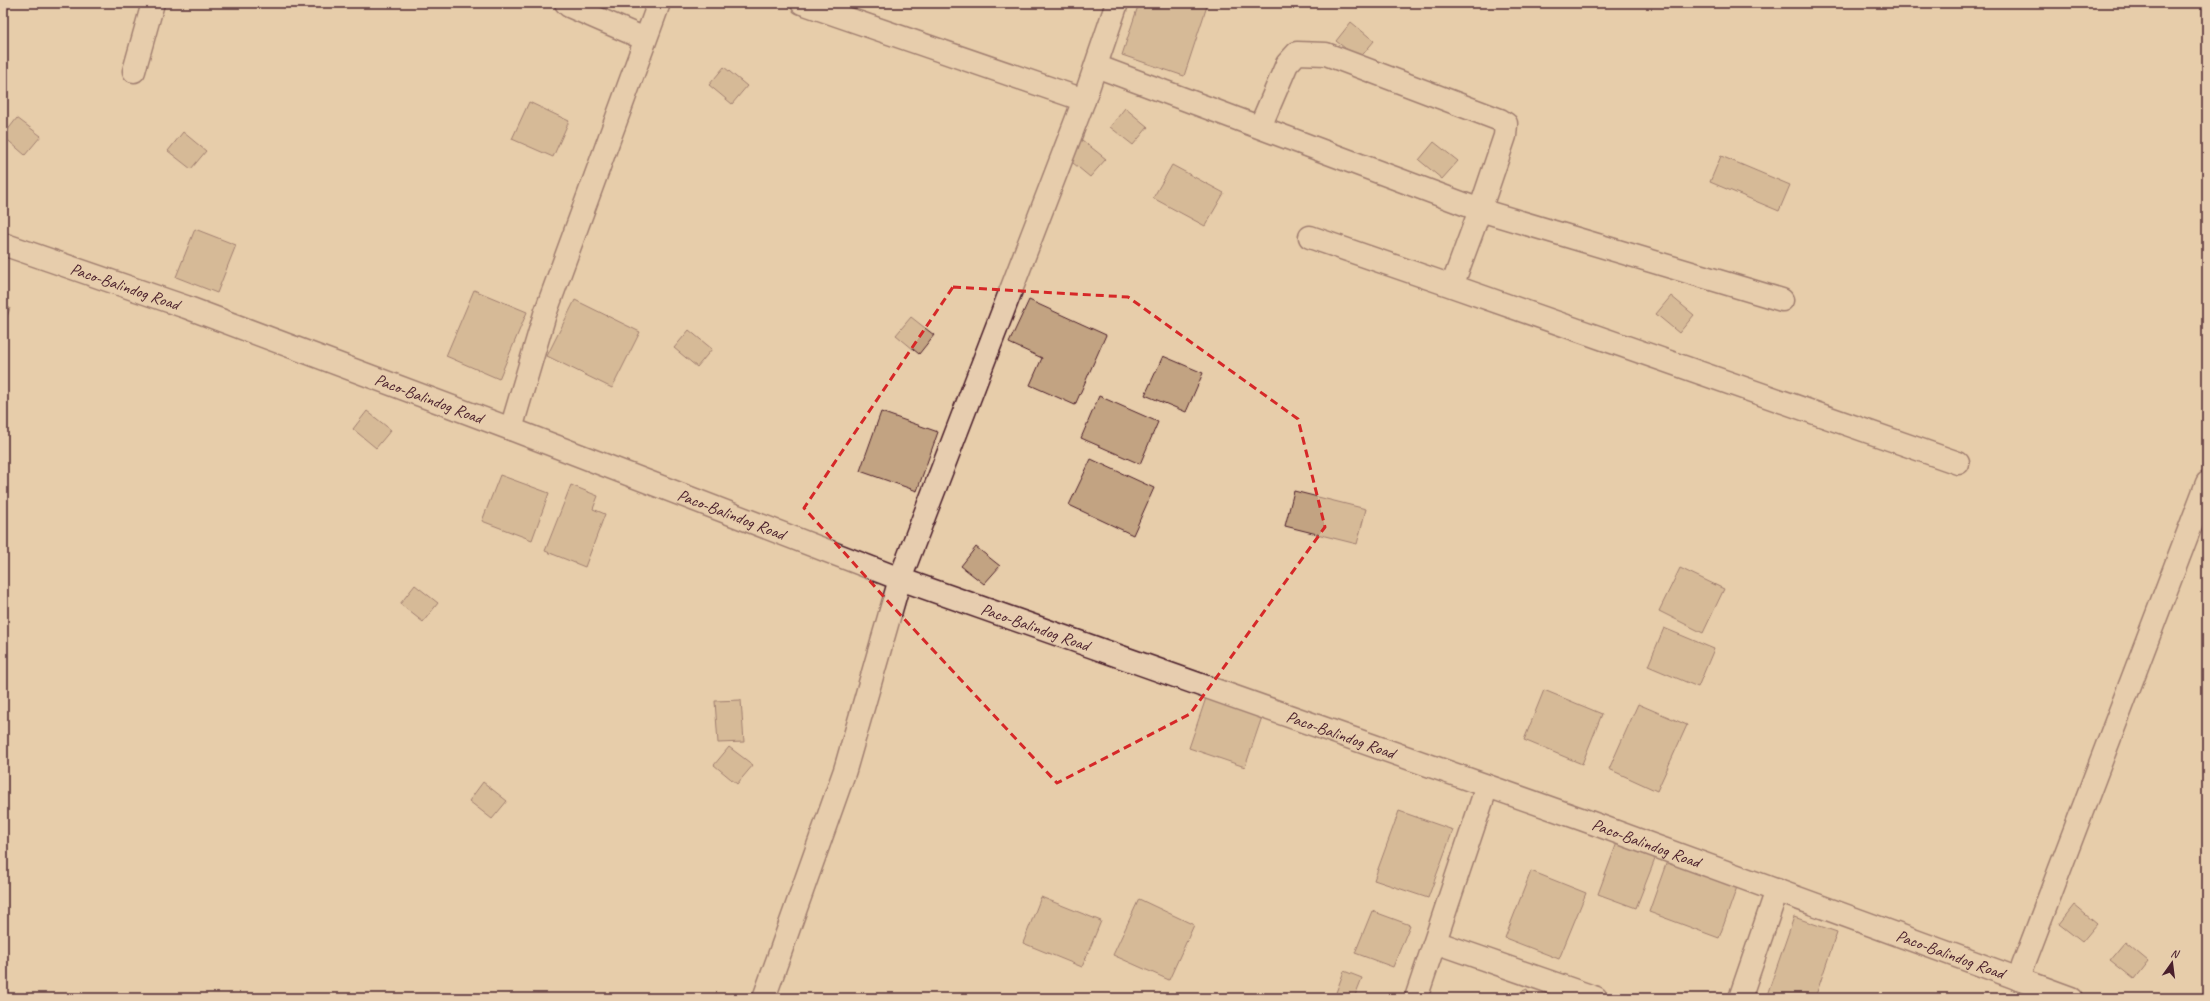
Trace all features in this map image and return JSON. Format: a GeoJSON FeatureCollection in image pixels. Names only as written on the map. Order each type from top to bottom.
{"type":"FeatureCollection","features":[{"type":"Feature","properties":{"kind":"street"},"geometry":{"type":"LineString","coordinates":[[134,71],[153,3]]}},
{"type":"Feature","properties":{"kind":"street"},"geometry":{"type":"LineString","coordinates":[[566,3],[569,6],[646,40]]}},
{"type":"Feature","properties":{"kind":"street"},"geometry":{"type":"LineString","coordinates":[[511,429],[545,314],[659,3]]}},
{"type":"Feature","properties":{"kind":"street"},"geometry":{"type":"LineString","coordinates":[[802,3],[1084,100]]}},
{"type":"Feature","properties":{"kind":"street"},"geometry":{"type":"LineString","coordinates":[[764,998],[844,770],[900,579],[1084,100],[1117,3]]}},
{"type":"Feature","properties":{"kind":"street"},"geometry":{"type":"LineString","coordinates":[[1260,127],[1287,64],[1297,53],[1309,53],[1333,57],[1500,120],[1506,124],[1505,136],[1452,286]]}},
{"type":"Feature","properties":{"kind":"street"},"geometry":{"type":"LineString","coordinates":[[1096,66],[1480,210],[1782,300]]}},
{"type":"Feature","properties":{"kind":"street"},"geometry":{"type":"LineString","coordinates":[[1310,237],[1958,463]]}},
{"type":"Feature","properties":{"kind":"street","name":"Paco-Balindog Road"},"geometry":{"type":"LineString","coordinates":[[3,244],[186,307],[511,429],[900,579],[1487,786],[2071,998]]}},
{"type":"Feature","properties":{"kind":"street"},"geometry":{"type":"LineString","coordinates":[[2018,979],[2207,482]]}},
{"type":"Feature","properties":{"kind":"street"},"geometry":{"type":"LineString","coordinates":[[1416,998],[1487,786]]}},
{"type":"Feature","properties":{"kind":"street"},"geometry":{"type":"LineString","coordinates":[[1740,998],[1777,890]]}},
{"type":"Feature","properties":{"kind":"street"},"geometry":{"type":"LineString","coordinates":[[1435,942],[1596,998]]}},
{"type":"Feature","properties":{"kind":"highlighted area"},"geometry":{"type":"Polygon","coordinates":[[[953,287],[1128,297],[1298,419],[1325,527],[1190,714],[1057,783],[894,608],[804,508],[953,287]]]}},
{"type":"Feature","properties":{"kind":"building"},"geometry":{"type":"Polygon","coordinates":[[[1139,3],[1208,3],[1184,76],[1122,55],[1139,3]]]}},
{"type":"Feature","properties":{"kind":"building"},"geometry":{"type":"Polygon","coordinates":[[[1351,22],[1374,41],[1359,59],[1336,41],[1351,22]]]}},
{"type":"Feature","properties":{"kind":"building"},"geometry":{"type":"Polygon","coordinates":[[[724,67],[747,86],[732,104],[709,85],[724,67]]]}},
{"type":"Feature","properties":{"kind":"building"},"geometry":{"type":"Polygon","coordinates":[[[529,102],[569,121],[553,157],[512,139],[529,102]]]}},
{"type":"Feature","properties":{"kind":"building"},"geometry":{"type":"Polygon","coordinates":[[[1125,108],[1148,127],[1133,145],[1110,127],[1125,108]]]}},
{"type":"Feature","properties":{"kind":"building"},"geometry":{"type":"Polygon","coordinates":[[[17,118],[41,136],[25,155],[3,136],[17,118]]]}},
{"type":"Feature","properties":{"kind":"building"},"geometry":{"type":"Polygon","coordinates":[[[183,132],[206,151],[191,169],[168,151],[183,132]]]}},
{"type":"Feature","properties":{"kind":"building"},"geometry":{"type":"Polygon","coordinates":[[[1082,140],[1106,159],[1090,177],[1067,158],[1082,140]]]}},
{"type":"Feature","properties":{"kind":"building"},"geometry":{"type":"Polygon","coordinates":[[[1434,142],[1458,161],[1442,179],[1419,160],[1434,142]]]}},
{"type":"Feature","properties":{"kind":"building"},"geometry":{"type":"Polygon","coordinates":[[[1721,156],[1790,185],[1779,211],[1710,182],[1721,156]]]}},
{"type":"Feature","properties":{"kind":"building"},"geometry":{"type":"Polygon","coordinates":[[[1172,165],[1224,193],[1205,226],[1153,198],[1172,165]]]}},
{"type":"Feature","properties":{"kind":"building"},"geometry":{"type":"Polygon","coordinates":[[[195,229],[236,245],[217,293],[176,277],[195,229]]]}},
{"type":"Feature","properties":{"kind":"building"},"geometry":{"type":"Polygon","coordinates":[[[474,290],[527,312],[499,379],[446,356],[474,290]]]}},
{"type":"Feature","properties":{"kind":"building"},"geometry":{"type":"Polygon","coordinates":[[[1671,296],[1694,315],[1679,333],[1656,314],[1671,296]]]}},
{"type":"Feature","properties":{"kind":"building"},"geometry":{"type":"Polygon","coordinates":[[[575,300],[640,332],[612,388],[547,356],[575,300]]]}},
{"type":"Feature","properties":{"kind":"building"},"geometry":{"type":"Polygon","coordinates":[[[1029,300],[1106,335],[1075,405],[1030,385],[1042,358],[1009,343],[1029,300]]]}},
{"type":"Feature","properties":{"kind":"building"},"geometry":{"type":"Polygon","coordinates":[[[3,306],[10,308],[3,329],[3,306]]]}},
{"type":"Feature","properties":{"kind":"building"},"geometry":{"type":"Polygon","coordinates":[[[911,317],[934,335],[919,354],[896,335],[911,317]]]}},
{"type":"Feature","properties":{"kind":"building"},"geometry":{"type":"Polygon","coordinates":[[[689,330],[712,349],[697,367],[674,348],[689,330]]]}},
{"type":"Feature","properties":{"kind":"building"},"geometry":{"type":"Polygon","coordinates":[[[1163,356],[1203,373],[1186,412],[1145,395],[1163,356]]]}},
{"type":"Feature","properties":{"kind":"building"},"geometry":{"type":"Polygon","coordinates":[[[1099,396],[1158,422],[1140,464],[1081,438],[1099,396]]]}},
{"type":"Feature","properties":{"kind":"building"},"geometry":{"type":"Polygon","coordinates":[[[367,411],[391,430],[376,448],[353,429],[367,411]]]}},
{"type":"Feature","properties":{"kind":"building"},"geometry":{"type":"Polygon","coordinates":[[[881,412],[938,432],[917,491],[860,471],[881,412]]]}},
{"type":"Feature","properties":{"kind":"building"},"geometry":{"type":"Polygon","coordinates":[[[1091,459],[1154,488],[1133,535],[1069,505],[1091,459]]]}},
{"type":"Feature","properties":{"kind":"building"},"geometry":{"type":"Polygon","coordinates":[[[500,475],[549,493],[532,540],[482,521],[500,475]]]}},
{"type":"Feature","properties":{"kind":"building"},"geometry":{"type":"Polygon","coordinates":[[[571,485],[598,496],[593,509],[605,514],[585,567],[545,551],[571,485]]]}},
{"type":"Feature","properties":{"kind":"building"},"geometry":{"type":"Polygon","coordinates":[[[1294,491],[1366,509],[1357,544],[1285,526],[1294,491]]]}},
{"type":"Feature","properties":{"kind":"building"},"geometry":{"type":"Polygon","coordinates":[[[976,547],[1000,566],[984,584],[961,566],[976,547]]]}},
{"type":"Feature","properties":{"kind":"building"},"geometry":{"type":"Polygon","coordinates":[[[1680,568],[1724,589],[1703,633],[1659,611],[1680,568]]]}},
{"type":"Feature","properties":{"kind":"building"},"geometry":{"type":"Polygon","coordinates":[[[415,585],[438,603],[423,622],[400,604],[415,585]]]}},
{"type":"Feature","properties":{"kind":"building"},"geometry":{"type":"Polygon","coordinates":[[[1664,628],[1714,649],[1698,687],[1648,666],[1664,628]]]}},
{"type":"Feature","properties":{"kind":"building"},"geometry":{"type":"Polygon","coordinates":[[[1544,690],[1602,714],[1582,764],[1524,740],[1544,690]]]}},
{"type":"Feature","properties":{"kind":"building"},"geometry":{"type":"Polygon","coordinates":[[[1207,695],[1263,714],[1245,767],[1189,748],[1207,695]]]}},
{"type":"Feature","properties":{"kind":"building"},"geometry":{"type":"Polygon","coordinates":[[[741,700],[744,742],[718,743],[715,701],[741,700]]]}},
{"type":"Feature","properties":{"kind":"building"},"geometry":{"type":"Polygon","coordinates":[[[1638,704],[1687,725],[1657,791],[1609,769],[1638,704]]]}},
{"type":"Feature","properties":{"kind":"building"},"geometry":{"type":"Polygon","coordinates":[[[729,747],[753,765],[737,784],[714,765],[729,747]]]}},
{"type":"Feature","properties":{"kind":"building"},"geometry":{"type":"Polygon","coordinates":[[[483,782],[507,801],[492,819],[469,801],[483,782]]]}},
{"type":"Feature","properties":{"kind":"building"},"geometry":{"type":"Polygon","coordinates":[[[1399,811],[1453,830],[1428,898],[1374,880],[1399,811]]]}},
{"type":"Feature","properties":{"kind":"building"},"geometry":{"type":"Polygon","coordinates":[[[1618,840],[1657,854],[1636,908],[1598,894],[1618,840]]]}},
{"type":"Feature","properties":{"kind":"building"},"geometry":{"type":"Polygon","coordinates":[[[1667,861],[1737,887],[1719,938],[1649,912],[1667,861]]]}},
{"type":"Feature","properties":{"kind":"building"},"geometry":{"type":"Polygon","coordinates":[[[1531,871],[1586,893],[1559,959],[1505,938],[1531,871]]]}},
{"type":"Feature","properties":{"kind":"building"},"geometry":{"type":"Polygon","coordinates":[[[1041,897],[1101,921],[1082,967],[1023,943],[1041,897]]]}},
{"type":"Feature","properties":{"kind":"building"},"geometry":{"type":"Polygon","coordinates":[[[1139,899],[1194,925],[1169,980],[1113,955],[1139,899]]]}},
{"type":"Feature","properties":{"kind":"building"},"geometry":{"type":"Polygon","coordinates":[[[2074,905],[2097,924],[2082,942],[2059,924],[2074,905]]]}},
{"type":"Feature","properties":{"kind":"building"},"geometry":{"type":"Polygon","coordinates":[[[1372,911],[1410,925],[1393,967],[1355,953],[1372,911]]]}},
{"type":"Feature","properties":{"kind":"building"},"geometry":{"type":"Polygon","coordinates":[[[1794,917],[1837,932],[1815,998],[1777,998],[1767,995],[1794,917]]]}},
{"type":"Feature","properties":{"kind":"building"},"geometry":{"type":"Polygon","coordinates":[[[2125,942],[2148,961],[2134,979],[2110,960],[2125,942]]]}},
{"type":"Feature","properties":{"kind":"building"},"geometry":{"type":"Polygon","coordinates":[[[1344,971],[1362,978],[1354,998],[1334,998],[1344,971]]]}},
{"type":"Feature","properties":{"kind":"building"},"geometry":{"type":"Polygon","coordinates":[[[1527,989],[1530,998],[1508,998],[1527,989]]]}}]}
